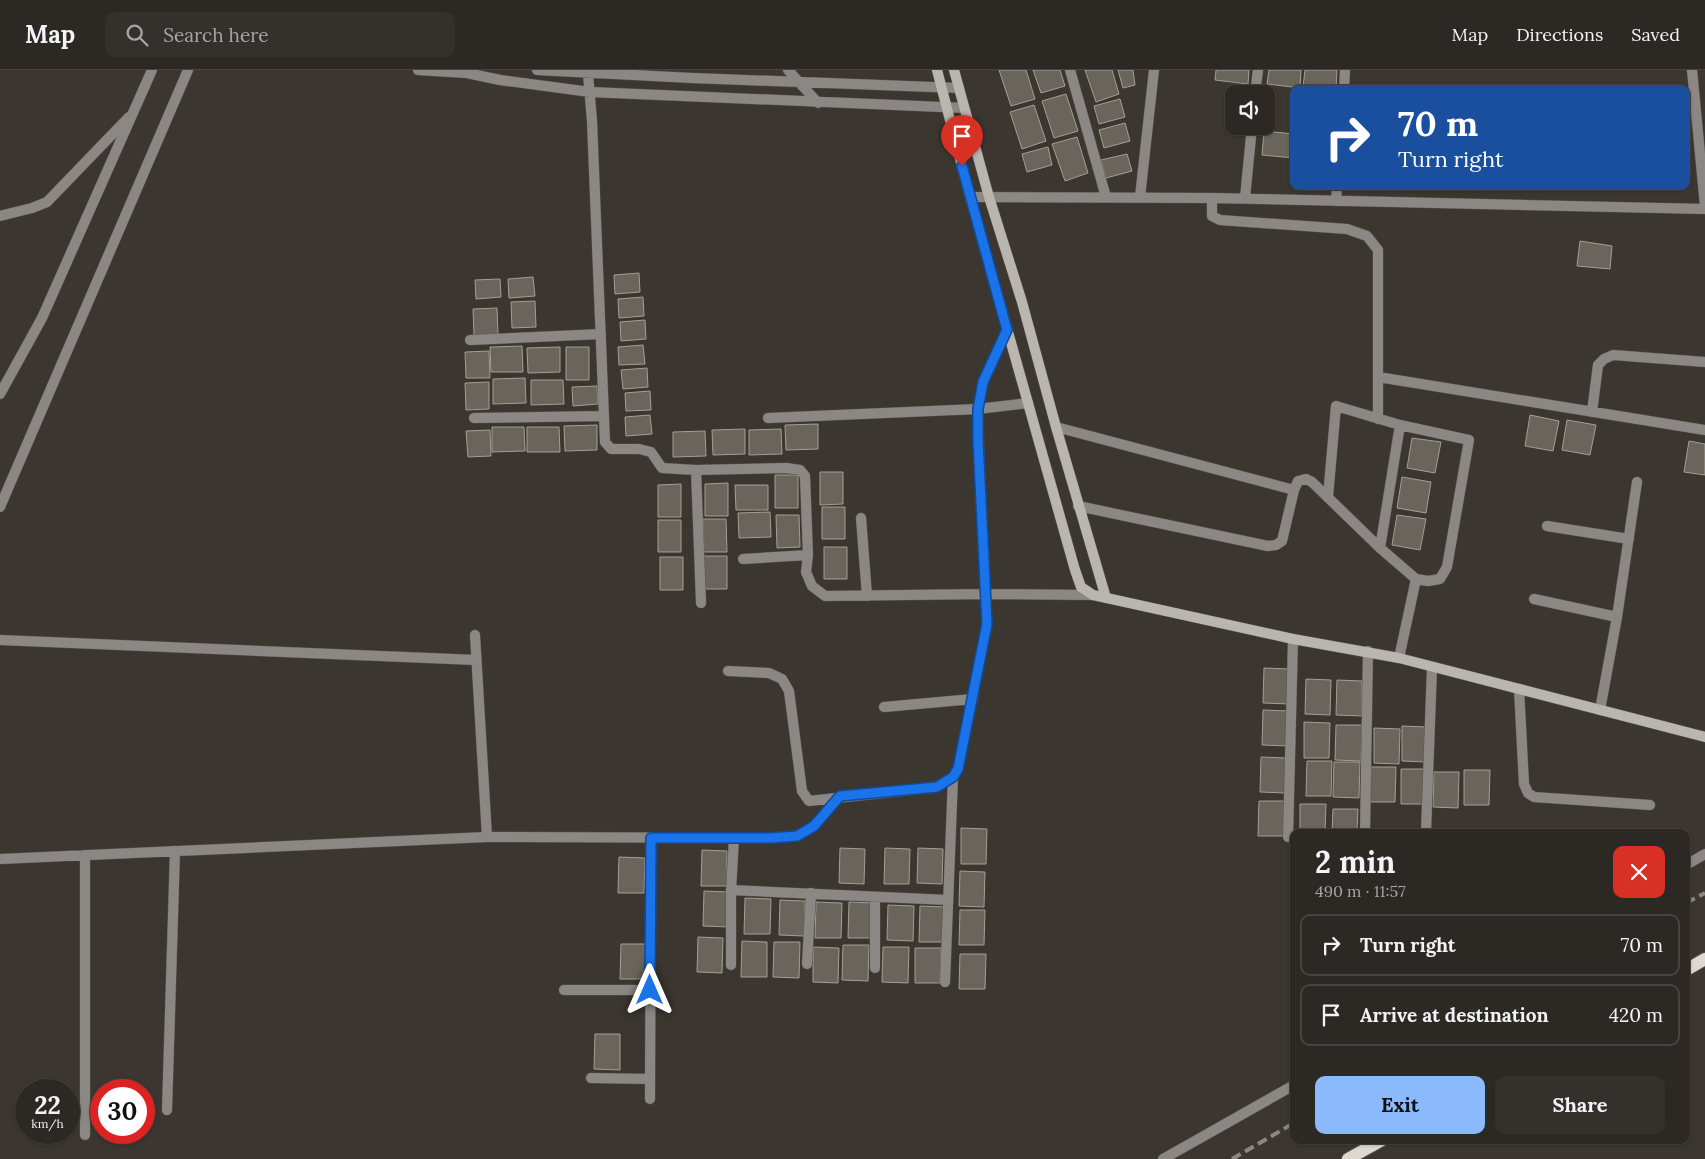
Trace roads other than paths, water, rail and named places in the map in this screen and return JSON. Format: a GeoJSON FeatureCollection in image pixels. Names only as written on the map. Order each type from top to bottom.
{"type":"FeatureCollection","features":[{"type":"Feature","properties":{"kind":"main road"},"geometry":{"type":"LineString","coordinates":[[1690,968],[1705,959]]}},
{"type":"Feature","properties":{"kind":"main road"},"geometry":{"type":"LineString","coordinates":[[1348,1159],[1375,1144]]}},
{"type":"Feature","properties":{"kind":"street"},"geometry":{"type":"LineString","coordinates":[[0,394],[42,318],[152,70]]}},
{"type":"Feature","properties":{"kind":"street"},"geometry":{"type":"LineString","coordinates":[[0,508],[188,70]]}},
{"type":"Feature","properties":{"kind":"street"},"geometry":{"type":"LineString","coordinates":[[418,70],[471,71],[500,80],[590,92],[946,109],[964,108]]}},
{"type":"Feature","properties":{"kind":"street"},"geometry":{"type":"LineString","coordinates":[[537,70],[588,74],[958,88]]}},
{"type":"Feature","properties":{"kind":"street"},"geometry":{"type":"LineString","coordinates":[[788,70],[818,103]]}},
{"type":"Feature","properties":{"kind":"street"},"geometry":{"type":"LineString","coordinates":[[937,70],[970,197],[1074,570],[1081,587],[1093,595]]}},
{"type":"Feature","properties":{"kind":"street"},"geometry":{"type":"LineString","coordinates":[[954,70],[1106,598]]}},
{"type":"Feature","properties":{"kind":"street"},"geometry":{"type":"LineString","coordinates":[[1070,70],[1106,197]]}},
{"type":"Feature","properties":{"kind":"street"},"geometry":{"type":"LineString","coordinates":[[1140,197],[1154,70]]}},
{"type":"Feature","properties":{"kind":"street"},"geometry":{"type":"LineString","coordinates":[[1256,85],[1258,70]]}},
{"type":"Feature","properties":{"kind":"street"},"geometry":{"type":"LineString","coordinates":[[1344,85],[1345,70]]}},
{"type":"Feature","properties":{"kind":"street"},"geometry":{"type":"LineString","coordinates":[[970,197],[1705,203],[1692,70]]}},
{"type":"Feature","properties":{"kind":"street"},"geometry":{"type":"LineString","coordinates":[[588,74],[593,130],[605,442],[611,449],[639,448],[651,452],[662,468],[696,470],[786,468],[800,470],[804,476],[808,555],[806,572],[812,586],[825,596],[1093,595],[1293,639],[1399,658],[1705,737]]}},
{"type":"Feature","properties":{"kind":"street"},"geometry":{"type":"LineString","coordinates":[[0,216],[32,208],[46,202],[134,112]]}},
{"type":"Feature","properties":{"kind":"street"},"geometry":{"type":"LineString","coordinates":[[1245,198],[1251,135]]}},
{"type":"Feature","properties":{"kind":"street"},"geometry":{"type":"LineString","coordinates":[[1336,201],[1337,190]]}},
{"type":"Feature","properties":{"kind":"street"},"geometry":{"type":"LineString","coordinates":[[1212,198],[1212,216],[1220,220],[1347,229],[1367,236],[1378,250],[1378,419]]}},
{"type":"Feature","properties":{"kind":"street"},"geometry":{"type":"LineString","coordinates":[[728,671],[769,673],[782,679],[789,691],[802,791],[809,801],[840,796],[937,787],[953,777],[958,769],[987,624],[978,451],[978,409],[983,382],[1007,330]]}},
{"type":"Feature","properties":{"kind":"street"},"geometry":{"type":"LineString","coordinates":[[470,340],[601,334]]}},
{"type":"Feature","properties":{"kind":"street"},"geometry":{"type":"LineString","coordinates":[[1592,412],[1598,365],[1604,359],[1614,354],[1705,362]]}},
{"type":"Feature","properties":{"kind":"street"},"geometry":{"type":"LineString","coordinates":[[1378,378],[1705,430]]}},
{"type":"Feature","properties":{"kind":"street"},"geometry":{"type":"LineString","coordinates":[[768,418],[978,409],[1028,403]]}},
{"type":"Feature","properties":{"kind":"street"},"geometry":{"type":"LineString","coordinates":[[1078,506],[1268,546],[1276,545],[1282,540],[1294,490],[1298,481],[1306,480],[1312,482],[1380,548],[1416,579],[1440,580],[1448,568],[1469,440],[1400,425],[1336,406],[1328,497]]}},
{"type":"Feature","properties":{"kind":"street"},"geometry":{"type":"LineString","coordinates":[[474,418],[604,416]]}},
{"type":"Feature","properties":{"kind":"street"},"geometry":{"type":"LineString","coordinates":[[1380,548],[1400,425]]}},
{"type":"Feature","properties":{"kind":"street"},"geometry":{"type":"LineString","coordinates":[[1056,427],[1294,490]]}},
{"type":"Feature","properties":{"kind":"street"},"geometry":{"type":"LineString","coordinates":[[696,470],[701,603]]}},
{"type":"Feature","properties":{"kind":"street"},"geometry":{"type":"LineString","coordinates":[[1600,710],[1617,617],[1637,482]]}},
{"type":"Feature","properties":{"kind":"street"},"geometry":{"type":"LineString","coordinates":[[862,518],[867,596]]}},
{"type":"Feature","properties":{"kind":"street"},"geometry":{"type":"LineString","coordinates":[[1547,526],[1629,538]]}},
{"type":"Feature","properties":{"kind":"street"},"geometry":{"type":"LineString","coordinates":[[743,560],[808,555]]}},
{"type":"Feature","properties":{"kind":"street"},"geometry":{"type":"LineString","coordinates":[[1399,658],[1416,579]]}},
{"type":"Feature","properties":{"kind":"street"},"geometry":{"type":"LineString","coordinates":[[1534,599],[1617,617]]}},
{"type":"Feature","properties":{"kind":"street"},"geometry":{"type":"LineString","coordinates":[[474,635],[488,837]]}},
{"type":"Feature","properties":{"kind":"street"},"geometry":{"type":"LineString","coordinates":[[1288,837],[1293,639]]}},
{"type":"Feature","properties":{"kind":"street"},"geometry":{"type":"LineString","coordinates":[[0,640],[476,660]]}},
{"type":"Feature","properties":{"kind":"street"},"geometry":{"type":"LineString","coordinates":[[1365,829],[1368,651]]}},
{"type":"Feature","properties":{"kind":"street"},"geometry":{"type":"LineString","coordinates":[[1426,829],[1432,667]]}},
{"type":"Feature","properties":{"kind":"street"},"geometry":{"type":"LineString","coordinates":[[1519,689],[1524,784],[1528,793],[1534,797],[1650,804]]}},
{"type":"Feature","properties":{"kind":"street"},"geometry":{"type":"LineString","coordinates":[[884,707],[973,699]]}},
{"type":"Feature","properties":{"kind":"street"},"geometry":{"type":"LineString","coordinates":[[945,982],[953,777]]}},
{"type":"Feature","properties":{"kind":"street"},"geometry":{"type":"LineString","coordinates":[[0,859],[488,837],[734,838],[797,836],[814,826],[840,796]]}},
{"type":"Feature","properties":{"kind":"street"},"geometry":{"type":"LineString","coordinates":[[650,1099],[651,838]]}},
{"type":"Feature","properties":{"kind":"street"},"geometry":{"type":"LineString","coordinates":[[731,965],[731,890],[734,838]]}},
{"type":"Feature","properties":{"kind":"street"},"geometry":{"type":"LineString","coordinates":[[167,1110],[175,851]]}},
{"type":"Feature","properties":{"kind":"street"},"geometry":{"type":"LineString","coordinates":[[1690,863],[1705,854]]}},
{"type":"Feature","properties":{"kind":"street"},"geometry":{"type":"LineString","coordinates":[[85,855],[85,1135]]}},
{"type":"Feature","properties":{"kind":"street"},"geometry":{"type":"LineString","coordinates":[[731,890],[948,900]]}},
{"type":"Feature","properties":{"kind":"street"},"geometry":{"type":"LineString","coordinates":[[807,964],[811,893]]}},
{"type":"Feature","properties":{"kind":"street"},"geometry":{"type":"LineString","coordinates":[[875,897],[876,968]]}},
{"type":"Feature","properties":{"kind":"street"},"geometry":{"type":"LineString","coordinates":[[564,990],[650,990]]}},
{"type":"Feature","properties":{"kind":"street"},"geometry":{"type":"LineString","coordinates":[[591,1078],[650,1079]]}},
{"type":"Feature","properties":{"kind":"street"},"geometry":{"type":"LineString","coordinates":[[1163,1159],[1290,1087]]}},
{"type":"Feature","properties":{"kind":"railway"},"geometry":{"type":"LineString","coordinates":[[1690,901],[1705,893]]}},
{"type":"Feature","properties":{"kind":"railway"},"geometry":{"type":"LineString","coordinates":[[1232,1159],[1290,1125]]}}]}
